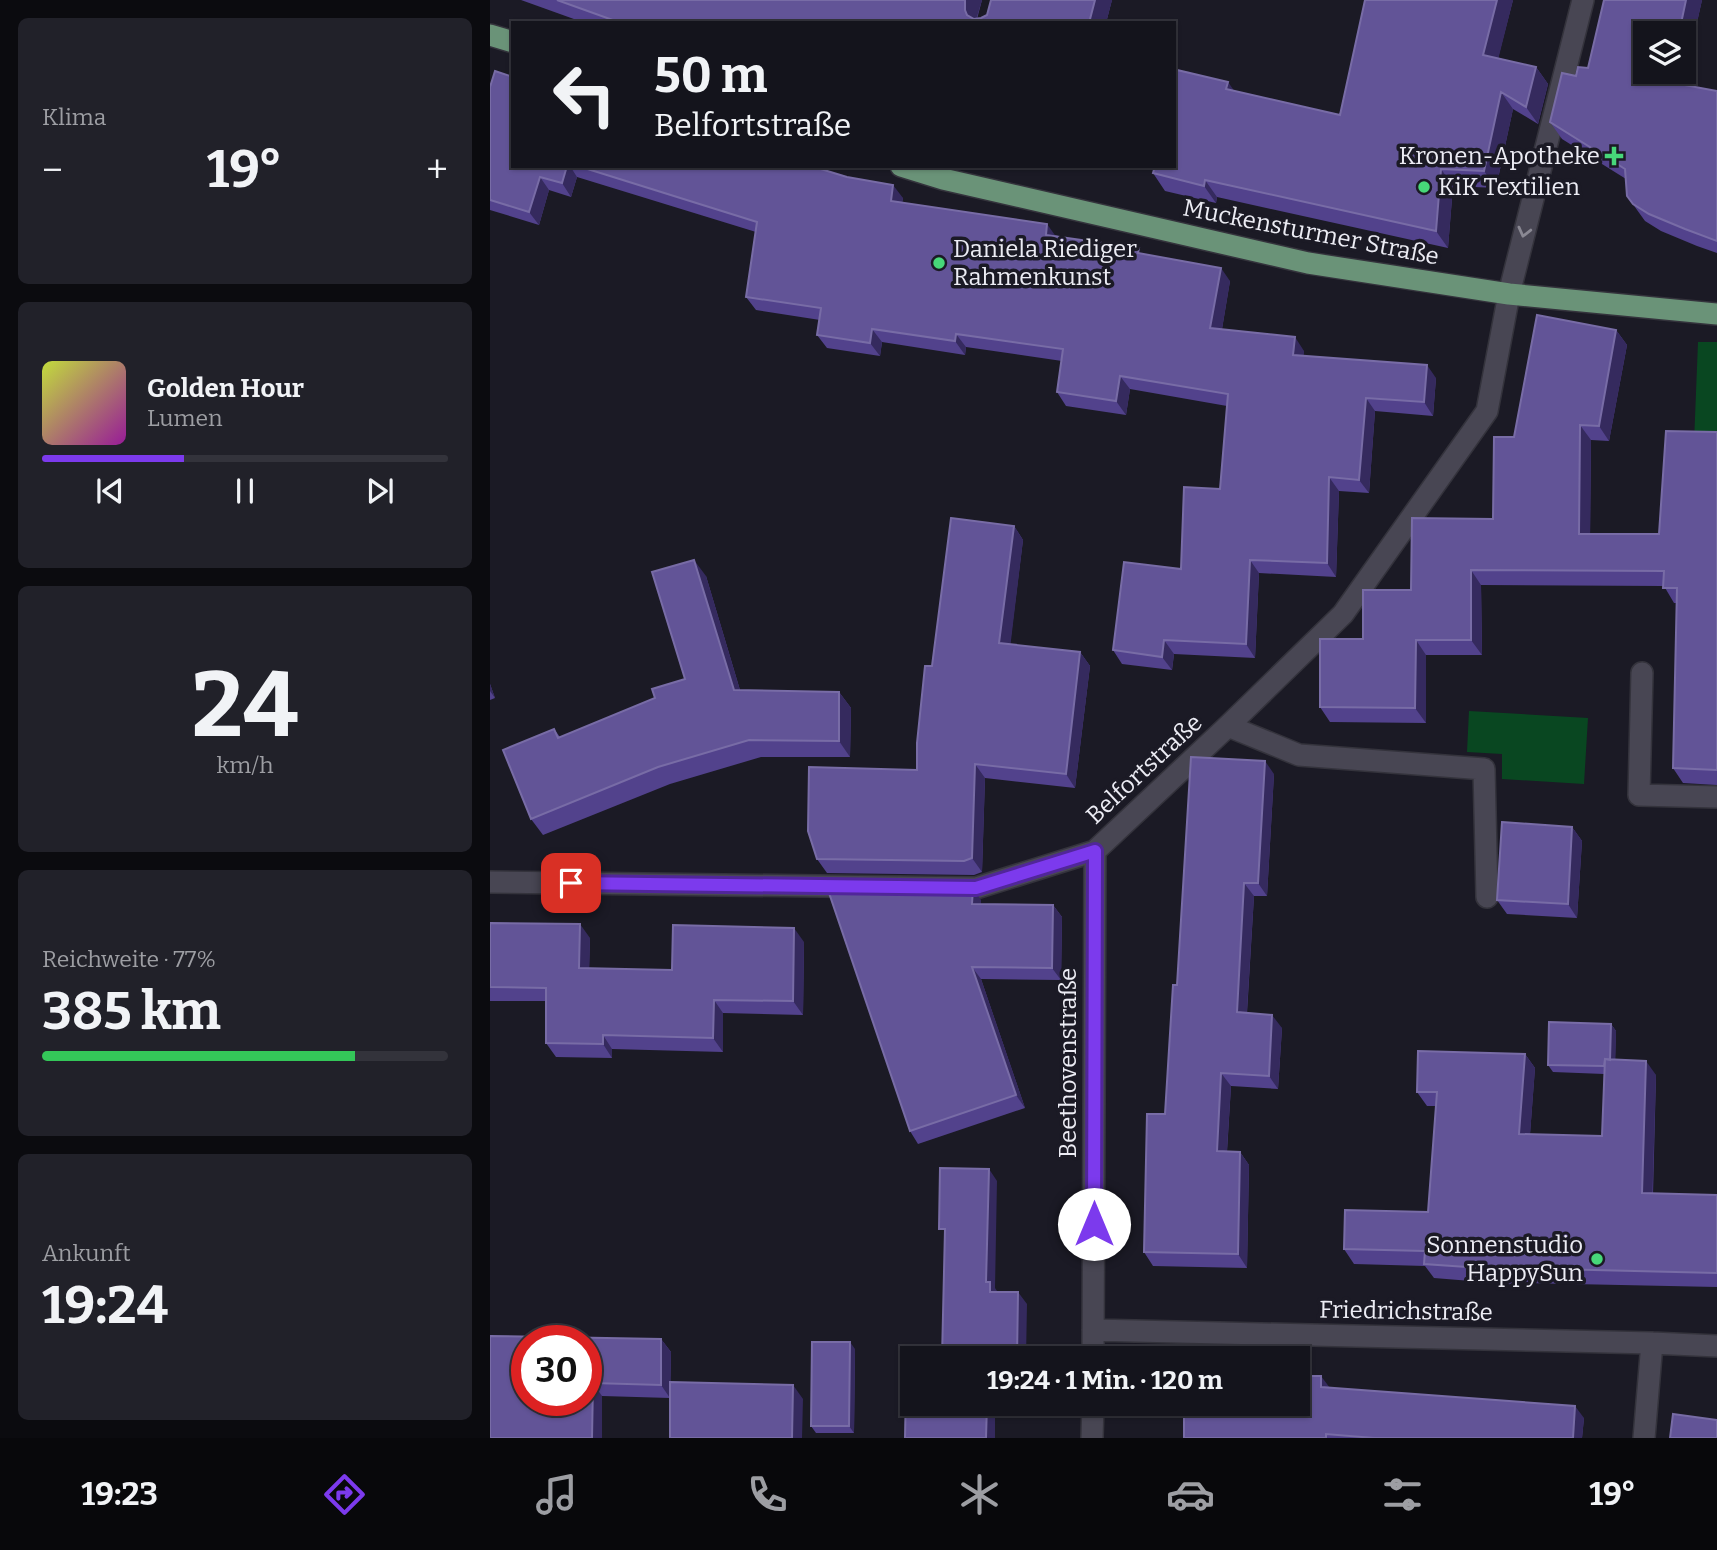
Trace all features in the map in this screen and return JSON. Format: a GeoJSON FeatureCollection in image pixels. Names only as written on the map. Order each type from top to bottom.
{"type":"FeatureCollection","features":[{"type":"Feature","properties":{"kind":"main road"},"geometry":{"type":"LineString","coordinates":[[490,35],[511,41]]}},
{"type":"Feature","properties":{"kind":"main road","name":"Muckensturmer Straße"},"geometry":{"type":"LineString","coordinates":[[914,168],[945,173],[1308,262],[1509,294],[1717,314]]}},
{"type":"Feature","properties":{"kind":"street","name":"Belfortstraße"},"geometry":{"type":"LineString","coordinates":[[490,882],[976,888],[1095,851],[1343,614],[1487,411],[1509,294],[1583,0]]}},
{"type":"Feature","properties":{"kind":"street"},"geometry":{"type":"LineString","coordinates":[[1642,673],[1639,795],[1717,796]]}},
{"type":"Feature","properties":{"kind":"street"},"geometry":{"type":"LineString","coordinates":[[1228,726],[1299,755],[1484,769],[1487,897]]}},
{"type":"Feature","properties":{"kind":"street","name":"Beethovenstraße"},"geometry":{"type":"LineString","coordinates":[[1093,1346],[1095,851]]}},
{"type":"Feature","properties":{"kind":"street","name":"Friedrichstraße"},"geometry":{"type":"LineString","coordinates":[[1093,1331],[1717,1346]]}},
{"type":"Feature","properties":{"kind":"street"},"geometry":{"type":"LineString","coordinates":[[1644,1438],[1652,1343]]}},
{"type":"Feature","properties":{"kind":"street"},"geometry":{"type":"LineString","coordinates":[[1092,1438],[1093,1416]]}},
{"type":"Feature","properties":{"kind":"green space"},"geometry":{"type":"Polygon","coordinates":[[[1698,342],[1717,342],[1717,444],[1694,443],[1698,342]]]}},
{"type":"Feature","properties":{"kind":"green space"},"geometry":{"type":"Polygon","coordinates":[[[1469,711],[1588,718],[1584,784],[1502,779],[1502,754],[1467,752],[1469,711]]]}},
{"type":"Feature","properties":{"kind":"building"},"geometry":{"type":"Polygon","coordinates":[[[557,0],[965,0],[967,15],[974,19],[987,15],[991,0],[1095,0],[1090,21],[615,21],[557,0]]]}},
{"type":"Feature","properties":{"kind":"building"},"geometry":{"type":"Polygon","coordinates":[[[1365,0],[1497,0],[1483,55],[1536,67],[1526,107],[1501,92],[1484,171],[1441,169],[1436,231],[1205,180],[1204,186],[1153,173],[1154,168],[1176,168],[1177,70],[1228,82],[1226,89],[1340,115],[1365,0]]]}},
{"type":"Feature","properties":{"kind":"building"},"geometry":{"type":"Polygon","coordinates":[[[1604,0],[1686,0],[1682,21],[1633,21],[1633,84],[1679,84],[1717,91],[1717,241],[1649,214],[1633,204],[1627,196],[1625,169],[1550,122],[1562,73],[1576,76],[1578,67],[1588,68],[1604,0]]]}},
{"type":"Feature","properties":{"kind":"building"},"geometry":{"type":"Polygon","coordinates":[[[495,71],[511,76],[511,168],[566,168],[562,183],[540,177],[529,212],[490,200],[490,87],[495,71]]]}},
{"type":"Feature","properties":{"kind":"building"},"geometry":{"type":"Polygon","coordinates":[[[584,168],[818,168],[847,177],[893,185],[891,201],[1047,224],[1046,235],[1139,248],[1138,253],[1221,268],[1210,328],[1295,337],[1293,355],[1427,365],[1424,402],[1366,398],[1359,480],[1329,477],[1327,563],[1250,560],[1246,644],[1164,640],[1162,657],[1113,650],[1124,562],[1181,569],[1184,487],[1220,489],[1228,394],[1120,376],[1116,401],[1057,392],[1063,349],[956,334],[955,341],[872,329],[870,343],[817,335],[821,308],[746,297],[757,222],[584,168]]]}},
{"type":"Feature","properties":{"kind":"building"},"geometry":{"type":"Polygon","coordinates":[[[1537,315],[1616,330],[1599,426],[1580,425],[1579,534],[1659,534],[1666,431],[1717,432],[1717,770],[1673,768],[1677,588],[1663,588],[1664,571],[1471,570],[1471,640],[1416,640],[1415,708],[1320,707],[1320,639],[1363,639],[1363,590],[1411,590],[1412,518],[1493,519],[1494,437],[1514,437],[1537,315]]]}},
{"type":"Feature","properties":{"kind":"building"},"geometry":{"type":"Polygon","coordinates":[[[951,518],[1014,526],[999,643],[1080,652],[1066,774],[975,764],[972,858],[964,861],[817,859],[808,831],[809,767],[917,770],[925,666],[932,666],[951,518]]]}},
{"type":"Feature","properties":{"kind":"building"},"geometry":{"type":"Polygon","coordinates":[[[694,560],[734,690],[839,692],[839,741],[749,740],[658,767],[531,819],[503,750],[554,729],[558,738],[655,698],[652,689],[685,679],[652,572],[694,560]]]}},
{"type":"Feature","properties":{"kind":"building"},"geometry":{"type":"Polygon","coordinates":[[[1191,757],[1265,761],[1258,883],[1244,883],[1237,1012],[1272,1015],[1269,1076],[1221,1073],[1217,1151],[1240,1152],[1238,1254],[1144,1252],[1147,1114],[1165,1114],[1173,985],[1177,985],[1191,757]]]}},
{"type":"Feature","properties":{"kind":"building"},"geometry":{"type":"Polygon","coordinates":[[[1502,822],[1572,827],[1568,904],[1497,900],[1502,822]]]}},
{"type":"Feature","properties":{"kind":"building"},"geometry":{"type":"Polygon","coordinates":[[[827,887],[973,888],[972,904],[1053,905],[1052,968],[972,967],[1016,1095],[910,1131],[827,887]]]}},
{"type":"Feature","properties":{"kind":"building"},"geometry":{"type":"Polygon","coordinates":[[[490,923],[580,924],[579,968],[672,970],[673,925],[794,928],[793,1001],[714,1000],[713,1038],[603,1035],[603,1044],[546,1043],[546,988],[490,987],[490,923]]]}},
{"type":"Feature","properties":{"kind":"building"},"geometry":{"type":"Polygon","coordinates":[[[1549,1022],[1611,1024],[1610,1060],[1605,1059],[1604,1066],[1548,1065],[1549,1022]]]}},
{"type":"Feature","properties":{"kind":"building"},"geometry":{"type":"Polygon","coordinates":[[[1418,1051],[1525,1054],[1519,1134],[1602,1136],[1605,1059],[1646,1061],[1642,1193],[1717,1195],[1717,1273],[1510,1270],[1424,1264],[1425,1251],[1344,1249],[1345,1210],[1428,1212],[1437,1092],[1417,1092],[1418,1051]]]}},
{"type":"Feature","properties":{"kind":"building"},"geometry":{"type":"Polygon","coordinates":[[[940,1168],[989,1169],[986,1282],[990,1282],[990,1292],[1018,1292],[1017,1346],[942,1346],[945,1229],[939,1229],[940,1168]]]}},
{"type":"Feature","properties":{"kind":"building"},"geometry":{"type":"Polygon","coordinates":[[[490,1336],[511,1336],[511,1416],[592,1416],[592,1438],[490,1438],[490,1336]]]}},
{"type":"Feature","properties":{"kind":"building"},"geometry":{"type":"Polygon","coordinates":[[[602,1338],[661,1339],[661,1385],[602,1383],[602,1338]]]}},
{"type":"Feature","properties":{"kind":"building"},"geometry":{"type":"Polygon","coordinates":[[[812,1342],[850,1342],[849,1426],[811,1426],[812,1342]]]}},
{"type":"Feature","properties":{"kind":"building"},"geometry":{"type":"Polygon","coordinates":[[[1310,1376],[1321,1376],[1321,1387],[1575,1406],[1573,1438],[1374,1438],[1326,1434],[1326,1438],[1184,1438],[1184,1416],[1310,1416],[1310,1376]]]}},
{"type":"Feature","properties":{"kind":"building"},"geometry":{"type":"Polygon","coordinates":[[[670,1382],[793,1385],[792,1438],[670,1438],[670,1382]]]}},
{"type":"Feature","properties":{"kind":"building"},"geometry":{"type":"Polygon","coordinates":[[[1673,1414],[1717,1420],[1717,1438],[1670,1438],[1673,1414]]]}},
{"type":"Feature","properties":{"kind":"building"},"geometry":{"type":"Polygon","coordinates":[[[905,1416],[987,1416],[986,1438],[905,1438],[905,1416]]]}},
{"type":"Feature","properties":{"kind":"place","name":"Kronen-Apotheke"},"geometry":{"type":"Point","coordinates":[1614,156]}},
{"type":"Feature","properties":{"kind":"place","name":"KiK Textilien"},"geometry":{"type":"Point","coordinates":[1424,187]}},
{"type":"Feature","properties":{"kind":"place","name":"Daniela Riediger Rahmenkunst"},"geometry":{"type":"Point","coordinates":[939,263]}},
{"type":"Feature","properties":{"kind":"place","name":"Sonnenstudio HappySun"},"geometry":{"type":"Point","coordinates":[1597,1259]}},
{"type":"Feature","properties":{"kind":"route"},"geometry":{"type":"LineString","coordinates":[[571,883],[976,888],[1095,851],[1094,1224]]}}]}
